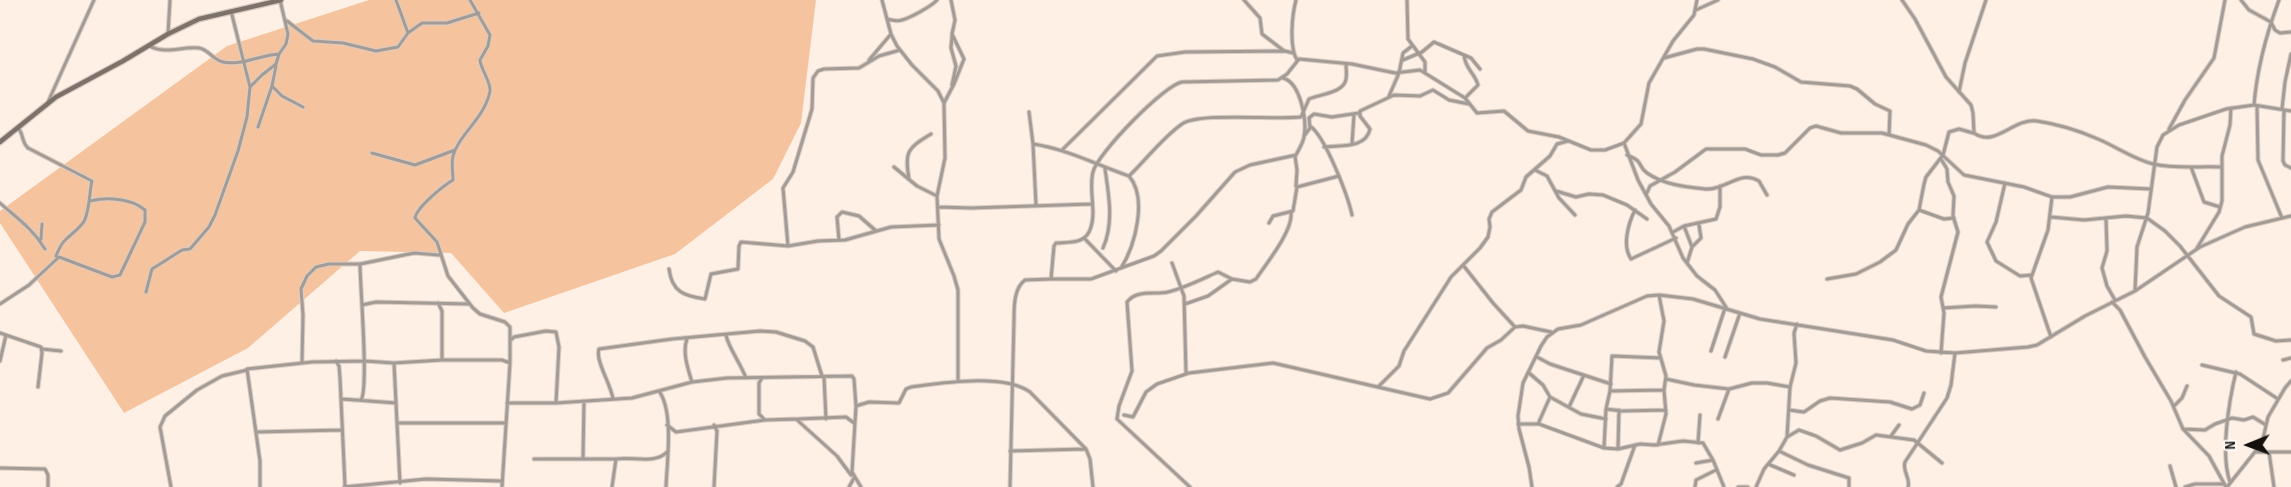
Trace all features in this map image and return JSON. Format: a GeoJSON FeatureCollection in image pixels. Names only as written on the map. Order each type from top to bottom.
{"type":"FeatureCollection","features":[{"type":"Feature","properties":{"kind":"street"},"geometry":{"type":"LineString","coordinates":[[48,102],[94,0]]}},
{"type":"Feature","properties":{"kind":"street"},"geometry":{"type":"LineString","coordinates":[[168,34],[170,0]]}},
{"type":"Feature","properties":{"kind":"street"},"geometry":{"type":"LineString","coordinates":[[0,142],[48,102],[168,34],[200,19],[281,0],[287,39],[279,54],[272,86],[258,127]]}},
{"type":"Feature","properties":{"kind":"street"},"geometry":{"type":"LineString","coordinates":[[396,0],[408,33]]}},
{"type":"Feature","properties":{"kind":"street"},"geometry":{"type":"LineString","coordinates":[[470,0],[490,35],[488,46],[480,60],[490,90],[480,118],[464,135],[455,150],[452,164],[453,180],[443,186],[415,215],[418,223],[437,242],[448,276],[470,304],[477,312],[508,324],[510,327],[502,487]]}},
{"type":"Feature","properties":{"kind":"street"},"geometry":{"type":"LineString","coordinates":[[882,0],[891,34],[900,50],[909,63],[938,91],[944,104],[945,158],[937,196],[939,244],[954,276],[959,301],[958,380]]}},
{"type":"Feature","properties":{"kind":"street"},"geometry":{"type":"LineString","coordinates":[[887,19],[901,21],[930,8],[937,0]]}},
{"type":"Feature","properties":{"kind":"street"},"geometry":{"type":"LineString","coordinates":[[951,0],[955,20],[951,48],[956,69],[951,91]]}},
{"type":"Feature","properties":{"kind":"street"},"geometry":{"type":"LineString","coordinates":[[1244,0],[1260,18],[1264,38],[1285,51]]}},
{"type":"Feature","properties":{"kind":"street"},"geometry":{"type":"LineString","coordinates":[[1296,0],[1293,15],[1293,53],[1297,60]]}},
{"type":"Feature","properties":{"kind":"street"},"geometry":{"type":"LineString","coordinates":[[1407,0],[1407,37],[1426,64],[1425,72]]}},
{"type":"Feature","properties":{"kind":"street"},"geometry":{"type":"LineString","coordinates":[[1297,60],[1346,64],[1399,73],[1414,69],[1425,72],[1465,98],[1477,113],[1504,111],[1528,131],[1598,151],[1624,142],[1641,124],[1646,92],[1673,41],[1688,24],[1696,10],[1697,0]]}},
{"type":"Feature","properties":{"kind":"street"},"geometry":{"type":"LineString","coordinates":[[1696,10],[1718,0]]}},
{"type":"Feature","properties":{"kind":"street"},"geometry":{"type":"LineString","coordinates":[[1902,0],[1915,19],[1946,77],[1973,109],[1974,133]]}},
{"type":"Feature","properties":{"kind":"street"},"geometry":{"type":"LineString","coordinates":[[1959,92],[1965,63],[1986,0]]}},
{"type":"Feature","properties":{"kind":"street"},"geometry":{"type":"LineString","coordinates":[[2135,291],[2137,247],[2147,218],[2153,164],[2160,139],[2169,130],[2185,100],[2214,58],[2224,2],[2230,0]]}},
{"type":"Feature","properties":{"kind":"street"},"geometry":{"type":"LineString","coordinates":[[2241,0],[2249,10],[2271,22],[2278,32],[2291,32]]}},
{"type":"Feature","properties":{"kind":"street"},"geometry":{"type":"LineString","coordinates":[[2279,0],[2257,71],[2256,106],[2258,160],[2282,218]]}},
{"type":"Feature","properties":{"kind":"street"},"geometry":{"type":"LineString","coordinates":[[146,292],[152,269],[182,250],[190,249],[209,227],[238,151],[247,117],[250,87],[231,11]]}},
{"type":"Feature","properties":{"kind":"street"},"geometry":{"type":"LineString","coordinates":[[285,20],[313,41],[376,51],[398,47],[408,33],[422,23],[447,23],[479,13]]}},
{"type":"Feature","properties":{"kind":"street"},"geometry":{"type":"LineString","coordinates":[[864,65],[891,34]]}},
{"type":"Feature","properties":{"kind":"street"},"geometry":{"type":"LineString","coordinates":[[944,104],[964,59],[952,34]]}},
{"type":"Feature","properties":{"kind":"street"},"geometry":{"type":"LineString","coordinates":[[1403,60],[1419,54],[1434,42],[1471,58],[1480,69]]}},
{"type":"Feature","properties":{"kind":"street"},"geometry":{"type":"LineString","coordinates":[[149,46],[171,52],[187,47],[199,48],[215,60],[224,63],[279,54]]}},
{"type":"Feature","properties":{"kind":"street"},"geometry":{"type":"LineString","coordinates":[[1387,98],[1399,73],[1404,52],[1412,46]]}},
{"type":"Feature","properties":{"kind":"street"},"geometry":{"type":"LineString","coordinates":[[1664,59],[1697,49],[1733,53],[1775,67],[1801,82],[1850,86],[1875,104],[1890,111],[1889,135]]}},
{"type":"Feature","properties":{"kind":"street"},"geometry":{"type":"LineString","coordinates":[[788,246],[783,189],[793,172],[812,109],[813,78],[818,71],[824,69],[849,70],[864,65],[879,56],[900,50]]}},
{"type":"Feature","properties":{"kind":"street"},"geometry":{"type":"LineString","coordinates":[[1063,149],[1157,56],[1185,52],[1285,51],[1293,53]]}},
{"type":"Feature","properties":{"kind":"street"},"geometry":{"type":"LineString","coordinates":[[2291,54],[2283,110],[2283,161],[2291,168]]}},
{"type":"Feature","properties":{"kind":"street"},"geometry":{"type":"LineString","coordinates":[[1464,55],[1465,65],[1478,85],[1465,98]]}},
{"type":"Feature","properties":{"kind":"street"},"geometry":{"type":"LineString","coordinates":[[1283,78],[1297,60]]}},
{"type":"Feature","properties":{"kind":"street"},"geometry":{"type":"LineString","coordinates":[[250,87],[276,64]]}},
{"type":"Feature","properties":{"kind":"street"},"geometry":{"type":"LineString","coordinates":[[1129,176],[1179,126],[1194,118],[1275,119],[1303,115],[1310,99],[1332,92],[1344,84],[1346,64]]}},
{"type":"Feature","properties":{"kind":"street"},"geometry":{"type":"LineString","coordinates":[[1051,279],[1056,243],[1074,242],[1084,238],[1091,227],[1092,180],[1095,165],[1138,117],[1176,83],[1283,78],[1293,85],[1300,99],[1304,136]]}},
{"type":"Feature","properties":{"kind":"street"},"geometry":{"type":"LineString","coordinates":[[272,86],[282,96],[303,106]]}},
{"type":"Feature","properties":{"kind":"street"},"geometry":{"type":"LineString","coordinates":[[1352,215],[1339,176],[1310,126],[1309,118],[1314,114],[1332,117],[1359,113],[1399,94],[1420,96],[1433,90],[1454,102],[1470,105]]}},
{"type":"Feature","properties":{"kind":"street"},"geometry":{"type":"LineString","coordinates":[[2169,130],[2211,113],[2231,108],[2256,106],[2291,111]]}},
{"type":"Feature","properties":{"kind":"street"},"geometry":{"type":"LineString","coordinates":[[2197,249],[2203,236],[2214,223],[2220,207],[2221,167],[2231,108]]}},
{"type":"Feature","properties":{"kind":"street"},"geometry":{"type":"LineString","coordinates":[[1029,112],[1036,205]]}},
{"type":"Feature","properties":{"kind":"street"},"geometry":{"type":"LineString","coordinates":[[1324,147],[1352,144],[1363,140],[1370,133],[1370,129],[1359,113]]}},
{"type":"Feature","properties":{"kind":"street"},"geometry":{"type":"LineString","coordinates":[[1352,144],[1354,114]]}},
{"type":"Feature","properties":{"kind":"street"},"geometry":{"type":"LineString","coordinates":[[1827,279],[1856,274],[1895,252],[1908,224],[1919,210],[1926,177],[1942,157],[1949,132],[1959,129],[1985,139],[2019,123],[2039,121],[2090,136],[2127,155],[2153,164],[2221,167]]}},
{"type":"Feature","properties":{"kind":"street"},"geometry":{"type":"LineString","coordinates":[[17,126],[28,148],[91,179],[88,192],[90,201],[85,219],[62,242],[56,256]]}},
{"type":"Feature","properties":{"kind":"street"},"geometry":{"type":"LineString","coordinates":[[1190,487],[1121,425],[1116,415],[1132,371],[1127,302],[1132,297],[1157,292],[1165,293],[1218,272],[1232,279],[1250,282],[1256,279],[1285,234],[1292,218],[1297,171],[1295,156],[1310,126]]}},
{"type":"Feature","properties":{"kind":"street"},"geometry":{"type":"LineString","coordinates":[[1646,195],[1650,186],[1662,181],[1706,150],[1745,149],[1761,155],[1778,155],[1793,146],[1813,126],[1840,133],[1873,132],[1926,145],[1964,175],[2006,183],[2052,197],[2070,197],[2108,187],[2151,189]]}},
{"type":"Feature","properties":{"kind":"street"},"geometry":{"type":"LineString","coordinates":[[909,179],[906,161],[908,152],[911,147],[931,134]]}},
{"type":"Feature","properties":{"kind":"street"},"geometry":{"type":"LineString","coordinates":[[1379,387],[1399,366],[1400,358],[1413,335],[1446,284],[1488,237],[1489,219],[1492,212],[1521,190],[1526,177],[1552,153],[1557,144],[1568,141]]}},
{"type":"Feature","properties":{"kind":"street"},"geometry":{"type":"LineString","coordinates":[[1624,142],[1646,195],[1673,232],[1687,263],[1697,276],[1715,290],[1726,308]]}},
{"type":"Feature","properties":{"kind":"street"},"geometry":{"type":"LineString","coordinates":[[1033,144],[1063,149],[1095,165],[1129,176],[1136,189],[1138,222],[1132,246],[1120,268]]}},
{"type":"Feature","properties":{"kind":"street"},"geometry":{"type":"LineString","coordinates":[[372,153],[415,165],[455,150]]}},
{"type":"Feature","properties":{"kind":"street"},"geometry":{"type":"LineString","coordinates":[[1628,155],[1638,160],[1646,173],[1673,185],[1707,189],[1744,177],[1755,178],[1763,186],[1767,195]]}},
{"type":"Feature","properties":{"kind":"street"},"geometry":{"type":"LineString","coordinates":[[1010,487],[1011,384],[1015,304],[1019,288],[1025,280],[1091,279],[1154,256],[1196,216],[1234,172],[1250,165],[1295,156]]}},
{"type":"Feature","properties":{"kind":"street"},"geometry":{"type":"LineString","coordinates":[[1941,353],[1943,308],[1941,297],[1958,232],[1954,218],[1954,196],[1948,183],[1947,169],[1942,157]]}},
{"type":"Feature","properties":{"kind":"street"},"geometry":{"type":"LineString","coordinates":[[2191,166],[2204,202],[2220,207]]}},
{"type":"Feature","properties":{"kind":"street"},"geometry":{"type":"LineString","coordinates":[[894,167],[917,186],[937,196]]}},
{"type":"Feature","properties":{"kind":"street"},"geometry":{"type":"LineString","coordinates":[[1103,248],[1109,234],[1110,210],[1105,169]]}},
{"type":"Feature","properties":{"kind":"street"},"geometry":{"type":"LineString","coordinates":[[1535,170],[1547,176],[1559,198],[1575,215]]}},
{"type":"Feature","properties":{"kind":"street"},"geometry":{"type":"LineString","coordinates":[[1295,188],[1339,176]]}},
{"type":"Feature","properties":{"kind":"street"},"geometry":{"type":"LineString","coordinates":[[2006,183],[1996,222],[1987,243],[1996,261],[2020,276],[2031,275]]}},
{"type":"Feature","properties":{"kind":"street"},"geometry":{"type":"LineString","coordinates":[[1673,232],[1684,226],[1717,218],[1720,207],[1720,186]]}},
{"type":"Feature","properties":{"kind":"street"},"geometry":{"type":"LineString","coordinates":[[1556,191],[1576,197],[1589,194],[1603,195],[1635,210],[1647,219]]}},
{"type":"Feature","properties":{"kind":"street"},"geometry":{"type":"LineString","coordinates":[[2051,337],[2033,288],[2031,275],[2044,244],[2051,217],[2052,197]]}},
{"type":"Feature","properties":{"kind":"street"},"geometry":{"type":"LineString","coordinates":[[0,304],[30,285],[59,257],[112,277],[120,275],[145,222],[145,210],[129,202],[109,198],[90,201]]}},
{"type":"Feature","properties":{"kind":"street"},"geometry":{"type":"LineString","coordinates":[[0,203],[19,217],[45,249]]}},
{"type":"Feature","properties":{"kind":"street"},"geometry":{"type":"LineString","coordinates":[[938,207],[1092,204]]}},
{"type":"Feature","properties":{"kind":"street"},"geometry":{"type":"LineString","coordinates":[[1635,210],[1629,225],[1627,242],[1627,252],[1631,259],[1676,238]]}},
{"type":"Feature","properties":{"kind":"street"},"geometry":{"type":"LineString","coordinates":[[1919,210],[1944,219],[1954,218]]}},
{"type":"Feature","properties":{"kind":"street"},"geometry":{"type":"LineString","coordinates":[[839,240],[837,217],[842,212],[859,216],[875,230]]}},
{"type":"Feature","properties":{"kind":"street"},"geometry":{"type":"LineString","coordinates":[[1269,223],[1273,216],[1292,213]]}},
{"type":"Feature","properties":{"kind":"street"},"geometry":{"type":"LineString","coordinates":[[2051,217],[2084,220],[2134,216],[2147,218],[2165,231],[2219,296],[2250,316],[2254,334],[2276,341],[2291,340]]}},
{"type":"Feature","properties":{"kind":"street"},"geometry":{"type":"LineString","coordinates":[[1124,415],[1133,417],[1148,389],[1186,374],[1277,363],[1430,399],[1439,397],[1448,393],[1487,348],[1502,340],[1515,327],[1523,326],[1551,332],[1590,322],[1641,298],[1659,295],[1693,299],[1760,319],[1893,340],[1913,348],[1941,353],[2028,347],[2037,345],[2135,291],[2197,249],[2246,227],[2291,216]]}},
{"type":"Feature","properties":{"kind":"street"},"geometry":{"type":"LineString","coordinates":[[2106,218],[2107,251],[2102,268],[2107,286],[2174,406],[2183,429],[2209,456],[2226,486]]}},
{"type":"Feature","properties":{"kind":"street"},"geometry":{"type":"LineString","coordinates":[[1687,263],[1692,247],[1701,238],[1699,224]]}},
{"type":"Feature","properties":{"kind":"street"},"geometry":{"type":"LineString","coordinates":[[40,241],[42,225]]}},
{"type":"Feature","properties":{"kind":"street"},"geometry":{"type":"LineString","coordinates":[[669,270],[670,281],[675,289],[690,296],[705,299],[711,274],[738,269],[740,243],[788,246],[839,240],[903,225],[939,225]]}},
{"type":"Feature","properties":{"kind":"street"},"geometry":{"type":"LineString","coordinates":[[1684,226],[1692,247]]}},
{"type":"Feature","properties":{"kind":"street"},"geometry":{"type":"LineString","coordinates":[[1084,238],[1116,271]]}},
{"type":"Feature","properties":{"kind":"street"},"geometry":{"type":"LineString","coordinates":[[302,362],[301,290],[307,276],[316,267],[323,264],[360,264],[414,253],[440,255]]}},
{"type":"Feature","properties":{"kind":"street"},"geometry":{"type":"LineString","coordinates":[[1172,263],[1182,287],[1185,304],[1186,374]]}},
{"type":"Feature","properties":{"kind":"street"},"geometry":{"type":"LineString","coordinates":[[360,264],[365,361],[364,394],[361,400]]}},
{"type":"Feature","properties":{"kind":"street"},"geometry":{"type":"LineString","coordinates":[[1463,265],[1515,327]]}},
{"type":"Feature","properties":{"kind":"street"},"geometry":{"type":"LineString","coordinates":[[1185,304],[1208,296],[1232,279]]}},
{"type":"Feature","properties":{"kind":"street"},"geometry":{"type":"LineString","coordinates":[[1658,445],[1666,410],[1665,367],[1659,350],[1664,333],[1664,321],[1659,295]]}},
{"type":"Feature","properties":{"kind":"street"},"geometry":{"type":"LineString","coordinates":[[361,306],[366,303],[470,304]]}},
{"type":"Feature","properties":{"kind":"street"},"geometry":{"type":"LineString","coordinates":[[438,303],[442,311],[442,360]]}},
{"type":"Feature","properties":{"kind":"street"},"geometry":{"type":"LineString","coordinates":[[1943,308],[1995,307]]}},
{"type":"Feature","properties":{"kind":"street"},"geometry":{"type":"LineString","coordinates":[[1711,351],[1726,308]]}},
{"type":"Feature","properties":{"kind":"street"},"geometry":{"type":"LineString","coordinates":[[1725,357],[1740,313]]}},
{"type":"Feature","properties":{"kind":"street"},"geometry":{"type":"LineString","coordinates":[[1756,487],[1759,477],[1779,452],[1787,437],[1788,410],[1796,363],[1794,333],[1797,324]]}},
{"type":"Feature","properties":{"kind":"street"},"geometry":{"type":"LineString","coordinates":[[511,340],[520,335],[546,331],[556,332],[559,347],[556,403]]}},
{"type":"Feature","properties":{"kind":"street"},"geometry":{"type":"LineString","coordinates":[[613,399],[598,355],[599,349],[681,339],[772,332],[805,341],[816,351],[823,377],[826,418]]}},
{"type":"Feature","properties":{"kind":"street"},"geometry":{"type":"LineString","coordinates":[[1532,487],[1518,424],[1520,395],[1523,383],[1541,346],[1551,332]]}},
{"type":"Feature","properties":{"kind":"street"},"geometry":{"type":"LineString","coordinates":[[0,333],[40,346],[42,349],[61,351]]}},
{"type":"Feature","properties":{"kind":"street"},"geometry":{"type":"LineString","coordinates":[[0,361],[6,335]]}},
{"type":"Feature","properties":{"kind":"street"},"geometry":{"type":"LineString","coordinates":[[726,335],[728,344],[736,355],[746,378]]}},
{"type":"Feature","properties":{"kind":"street"},"geometry":{"type":"LineString","coordinates":[[681,339],[685,344]]}},
{"type":"Feature","properties":{"kind":"street"},"geometry":{"type":"LineString","coordinates":[[687,339],[685,344],[687,368],[692,382]]}},
{"type":"Feature","properties":{"kind":"street"},"geometry":{"type":"LineString","coordinates":[[38,387],[42,349]]}},
{"type":"Feature","properties":{"kind":"street"},"geometry":{"type":"LineString","coordinates":[[1908,487],[1909,481],[1904,473],[1904,464],[1947,398],[1952,385],[1955,353]]}},
{"type":"Feature","properties":{"kind":"street"},"geometry":{"type":"LineString","coordinates":[[1604,448],[1613,355],[1661,358]]}},
{"type":"Feature","properties":{"kind":"street"},"geometry":{"type":"LineString","coordinates":[[1537,357],[1550,364],[1611,384]]}},
{"type":"Feature","properties":{"kind":"street"},"geometry":{"type":"LineString","coordinates":[[2283,360],[2291,358]]}},
{"type":"Feature","properties":{"kind":"street"},"geometry":{"type":"LineString","coordinates":[[171,487],[160,427],[165,416],[207,384],[226,375],[248,369],[302,362],[394,363],[502,360],[510,363]]}},
{"type":"Feature","properties":{"kind":"street"},"geometry":{"type":"LineString","coordinates":[[336,361],[339,366],[342,399],[344,487],[426,479],[502,481]]}},
{"type":"Feature","properties":{"kind":"street"},"geometry":{"type":"LineString","coordinates":[[339,366],[342,361]]}},
{"type":"Feature","properties":{"kind":"street"},"geometry":{"type":"LineString","coordinates":[[394,363],[400,483]]}},
{"type":"Feature","properties":{"kind":"street"},"geometry":{"type":"LineString","coordinates":[[2202,365],[2236,372],[2278,399]]}},
{"type":"Feature","properties":{"kind":"street"},"geometry":{"type":"LineString","coordinates":[[248,369],[261,487]]}},
{"type":"Feature","properties":{"kind":"street"},"geometry":{"type":"LineString","coordinates":[[2230,482],[2226,467],[2228,419],[2230,396],[2236,372]]}},
{"type":"Feature","properties":{"kind":"street"},"geometry":{"type":"LineString","coordinates":[[1529,373],[1543,385],[1550,397],[1585,415],[1606,419]]}},
{"type":"Feature","properties":{"kind":"street"},"geometry":{"type":"LineString","coordinates":[[1569,407],[1584,375]]}},
{"type":"Feature","properties":{"kind":"street"},"geometry":{"type":"LineString","coordinates":[[507,403],[556,403],[632,398],[692,382],[746,378],[852,376],[856,406],[853,477],[849,487]]}},
{"type":"Feature","properties":{"kind":"street"},"geometry":{"type":"LineString","coordinates":[[754,378],[759,383]]}},
{"type":"Feature","properties":{"kind":"street"},"geometry":{"type":"LineString","coordinates":[[762,378],[759,383],[759,414],[765,420]]}},
{"type":"Feature","properties":{"kind":"street"},"geometry":{"type":"LineString","coordinates":[[1666,379],[1711,388],[1729,389],[1752,383],[1791,387]]}},
{"type":"Feature","properties":{"kind":"street"},"geometry":{"type":"LineString","coordinates":[[856,406],[869,402],[899,403],[906,389],[911,387],[958,380],[1024,387],[1086,449],[1090,459],[1093,487]]}},
{"type":"Feature","properties":{"kind":"street"},"geometry":{"type":"LineString","coordinates":[[2185,487],[2195,484],[2226,486],[2230,482],[2256,452],[2263,440],[2266,425],[2278,399],[2290,382]]}},
{"type":"Feature","properties":{"kind":"street"},"geometry":{"type":"LineString","coordinates":[[2174,406],[2182,398],[2187,386]]}},
{"type":"Feature","properties":{"kind":"street"},"geometry":{"type":"LineString","coordinates":[[664,399],[668,389]]}},
{"type":"Feature","properties":{"kind":"street"},"geometry":{"type":"LineString","coordinates":[[1718,419],[1729,389]]}},
{"type":"Feature","properties":{"kind":"street"},"geometry":{"type":"LineString","coordinates":[[1610,392],[1664,390]]}},
{"type":"Feature","properties":{"kind":"street"},"geometry":{"type":"LineString","coordinates":[[659,391],[664,399],[667,425],[666,487]]}},
{"type":"Feature","properties":{"kind":"street"},"geometry":{"type":"LineString","coordinates":[[1788,410],[1804,412],[1820,400],[1830,398],[1890,402],[1912,409],[1920,405],[1923,393]]}},
{"type":"Feature","properties":{"kind":"street"},"geometry":{"type":"LineString","coordinates":[[1538,424],[1550,397]]}},
{"type":"Feature","properties":{"kind":"street"},"geometry":{"type":"LineString","coordinates":[[342,399],[396,403]]}},
{"type":"Feature","properties":{"kind":"street"},"geometry":{"type":"LineString","coordinates":[[583,459],[584,401]]}},
{"type":"Feature","properties":{"kind":"street"},"geometry":{"type":"LineString","coordinates":[[1606,409],[1666,410]]}},
{"type":"Feature","properties":{"kind":"street"},"geometry":{"type":"LineString","coordinates":[[1618,448],[1619,410]]}},
{"type":"Feature","properties":{"kind":"street"},"geometry":{"type":"LineString","coordinates":[[847,418],[855,411]]}},
{"type":"Feature","properties":{"kind":"street"},"geometry":{"type":"LineString","coordinates":[[1698,442],[1700,415]]}},
{"type":"Feature","properties":{"kind":"street"},"geometry":{"type":"LineString","coordinates":[[2183,429],[2206,430],[2213,424],[2228,419],[2244,420],[2253,417],[2266,425]]}},
{"type":"Feature","properties":{"kind":"street"},"geometry":{"type":"LineString","coordinates":[[668,440],[676,432],[721,424],[826,418],[847,418],[854,423]]}},
{"type":"Feature","properties":{"kind":"street"},"geometry":{"type":"LineString","coordinates":[[796,419],[837,456],[861,487]]}},
{"type":"Feature","properties":{"kind":"street"},"geometry":{"type":"LineString","coordinates":[[397,423],[505,423]]}},
{"type":"Feature","properties":{"kind":"street"},"geometry":{"type":"LineString","coordinates":[[714,487],[717,431],[721,424]]}},
{"type":"Feature","properties":{"kind":"street"},"geometry":{"type":"LineString","coordinates":[[1518,424],[1538,424],[1604,448],[1683,441],[1705,444],[1724,487]]}},
{"type":"Feature","properties":{"kind":"street"},"geometry":{"type":"LineString","coordinates":[[667,425],[676,432]]}},
{"type":"Feature","properties":{"kind":"street"},"geometry":{"type":"LineString","coordinates":[[714,425],[717,431]]}},
{"type":"Feature","properties":{"kind":"street"},"geometry":{"type":"LineString","coordinates":[[1890,436],[1899,426]]}},
{"type":"Feature","properties":{"kind":"street"},"geometry":{"type":"LineString","coordinates":[[256,432],[342,430]]}},
{"type":"Feature","properties":{"kind":"street"},"geometry":{"type":"LineString","coordinates":[[1787,437],[1800,430],[1840,450],[1862,443],[1876,435],[1890,436],[1917,441],[1942,463]]}},
{"type":"Feature","properties":{"kind":"street"},"geometry":{"type":"LineString","coordinates":[[1620,486],[1635,445]]}},
{"type":"Feature","properties":{"kind":"street"},"geometry":{"type":"LineString","coordinates":[[1010,451],[1086,449]]}},
{"type":"Feature","properties":{"kind":"street"},"geometry":{"type":"LineString","coordinates":[[534,459],[658,458],[668,451]]}},
{"type":"Feature","properties":{"kind":"street"},"geometry":{"type":"LineString","coordinates":[[1779,452],[1808,465],[1849,478],[1849,486]]}},
{"type":"Feature","properties":{"kind":"street"},"geometry":{"type":"LineString","coordinates":[[2256,452],[2291,452]]}},
{"type":"Feature","properties":{"kind":"street"},"geometry":{"type":"LineString","coordinates":[[2269,452],[2274,487]]}},
{"type":"Feature","properties":{"kind":"street"},"geometry":{"type":"LineString","coordinates":[[658,458],[667,464]]}},
{"type":"Feature","properties":{"kind":"street"},"geometry":{"type":"LineString","coordinates":[[612,487],[616,459]]}},
{"type":"Feature","properties":{"kind":"street"},"geometry":{"type":"LineString","coordinates":[[1696,463],[1713,460]]}},
{"type":"Feature","properties":{"kind":"street"},"geometry":{"type":"LineString","coordinates":[[1768,464],[1794,475]]}},
{"type":"Feature","properties":{"kind":"street"},"geometry":{"type":"LineString","coordinates":[[2170,466],[2176,487]]}},
{"type":"Feature","properties":{"kind":"street"},"geometry":{"type":"LineString","coordinates":[[0,468],[45,469],[48,475],[48,487]]}},
{"type":"Feature","properties":{"kind":"street"},"geometry":{"type":"LineString","coordinates":[[1695,487],[1696,480],[1716,470]]}},
{"type":"Feature","properties":{"kind":"street"},"geometry":{"type":"LineString","coordinates":[[446,487],[447,481]]}},
{"type":"Feature","properties":{"kind":"street"},"geometry":{"type":"LineString","coordinates":[[1738,487],[1748,487]]}},
{"type":"Feature","properties":{"kind":"shaded area"},"geometry":{"type":"Polygon","coordinates":[[[369,0],[816,0],[801,123],[773,179],[675,254],[504,313],[451,253],[360,251],[248,348],[124,413],[0,223],[0,211],[227,46],[369,0]]]}}]}
